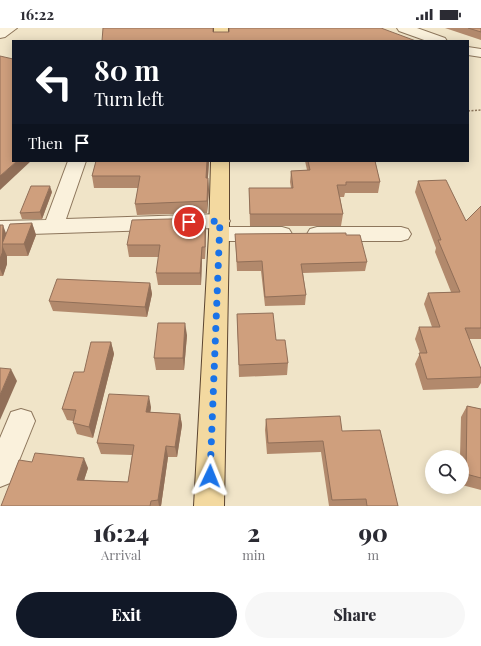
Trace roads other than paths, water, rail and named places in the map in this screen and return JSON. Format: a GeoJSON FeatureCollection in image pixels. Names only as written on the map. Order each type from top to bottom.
{"type":"FeatureCollection","features":[{"type":"Feature","properties":{"kind":"main road"},"geometry":{"type":"LineString","coordinates":[[221,28],[221,40]]}},
{"type":"Feature","properties":{"kind":"main road"},"geometry":{"type":"LineString","coordinates":[[209,506],[220,162]]}},
{"type":"Feature","properties":{"kind":"street"},"geometry":{"type":"LineString","coordinates":[[0,34],[10,28]]}},
{"type":"Feature","properties":{"kind":"street"},"geometry":{"type":"LineString","coordinates":[[404,28],[437,40]]}},
{"type":"Feature","properties":{"kind":"street"},"geometry":{"type":"LineString","coordinates":[[469,51],[481,53]]}},
{"type":"Feature","properties":{"kind":"street"},"geometry":{"type":"LineString","coordinates":[[53,227],[77,162]]}},
{"type":"Feature","properties":{"kind":"street"},"geometry":{"type":"LineString","coordinates":[[0,228],[219,227],[401,234]]}},
{"type":"Feature","properties":{"kind":"street"},"geometry":{"type":"LineString","coordinates":[[0,473],[21,421]]}}]}
